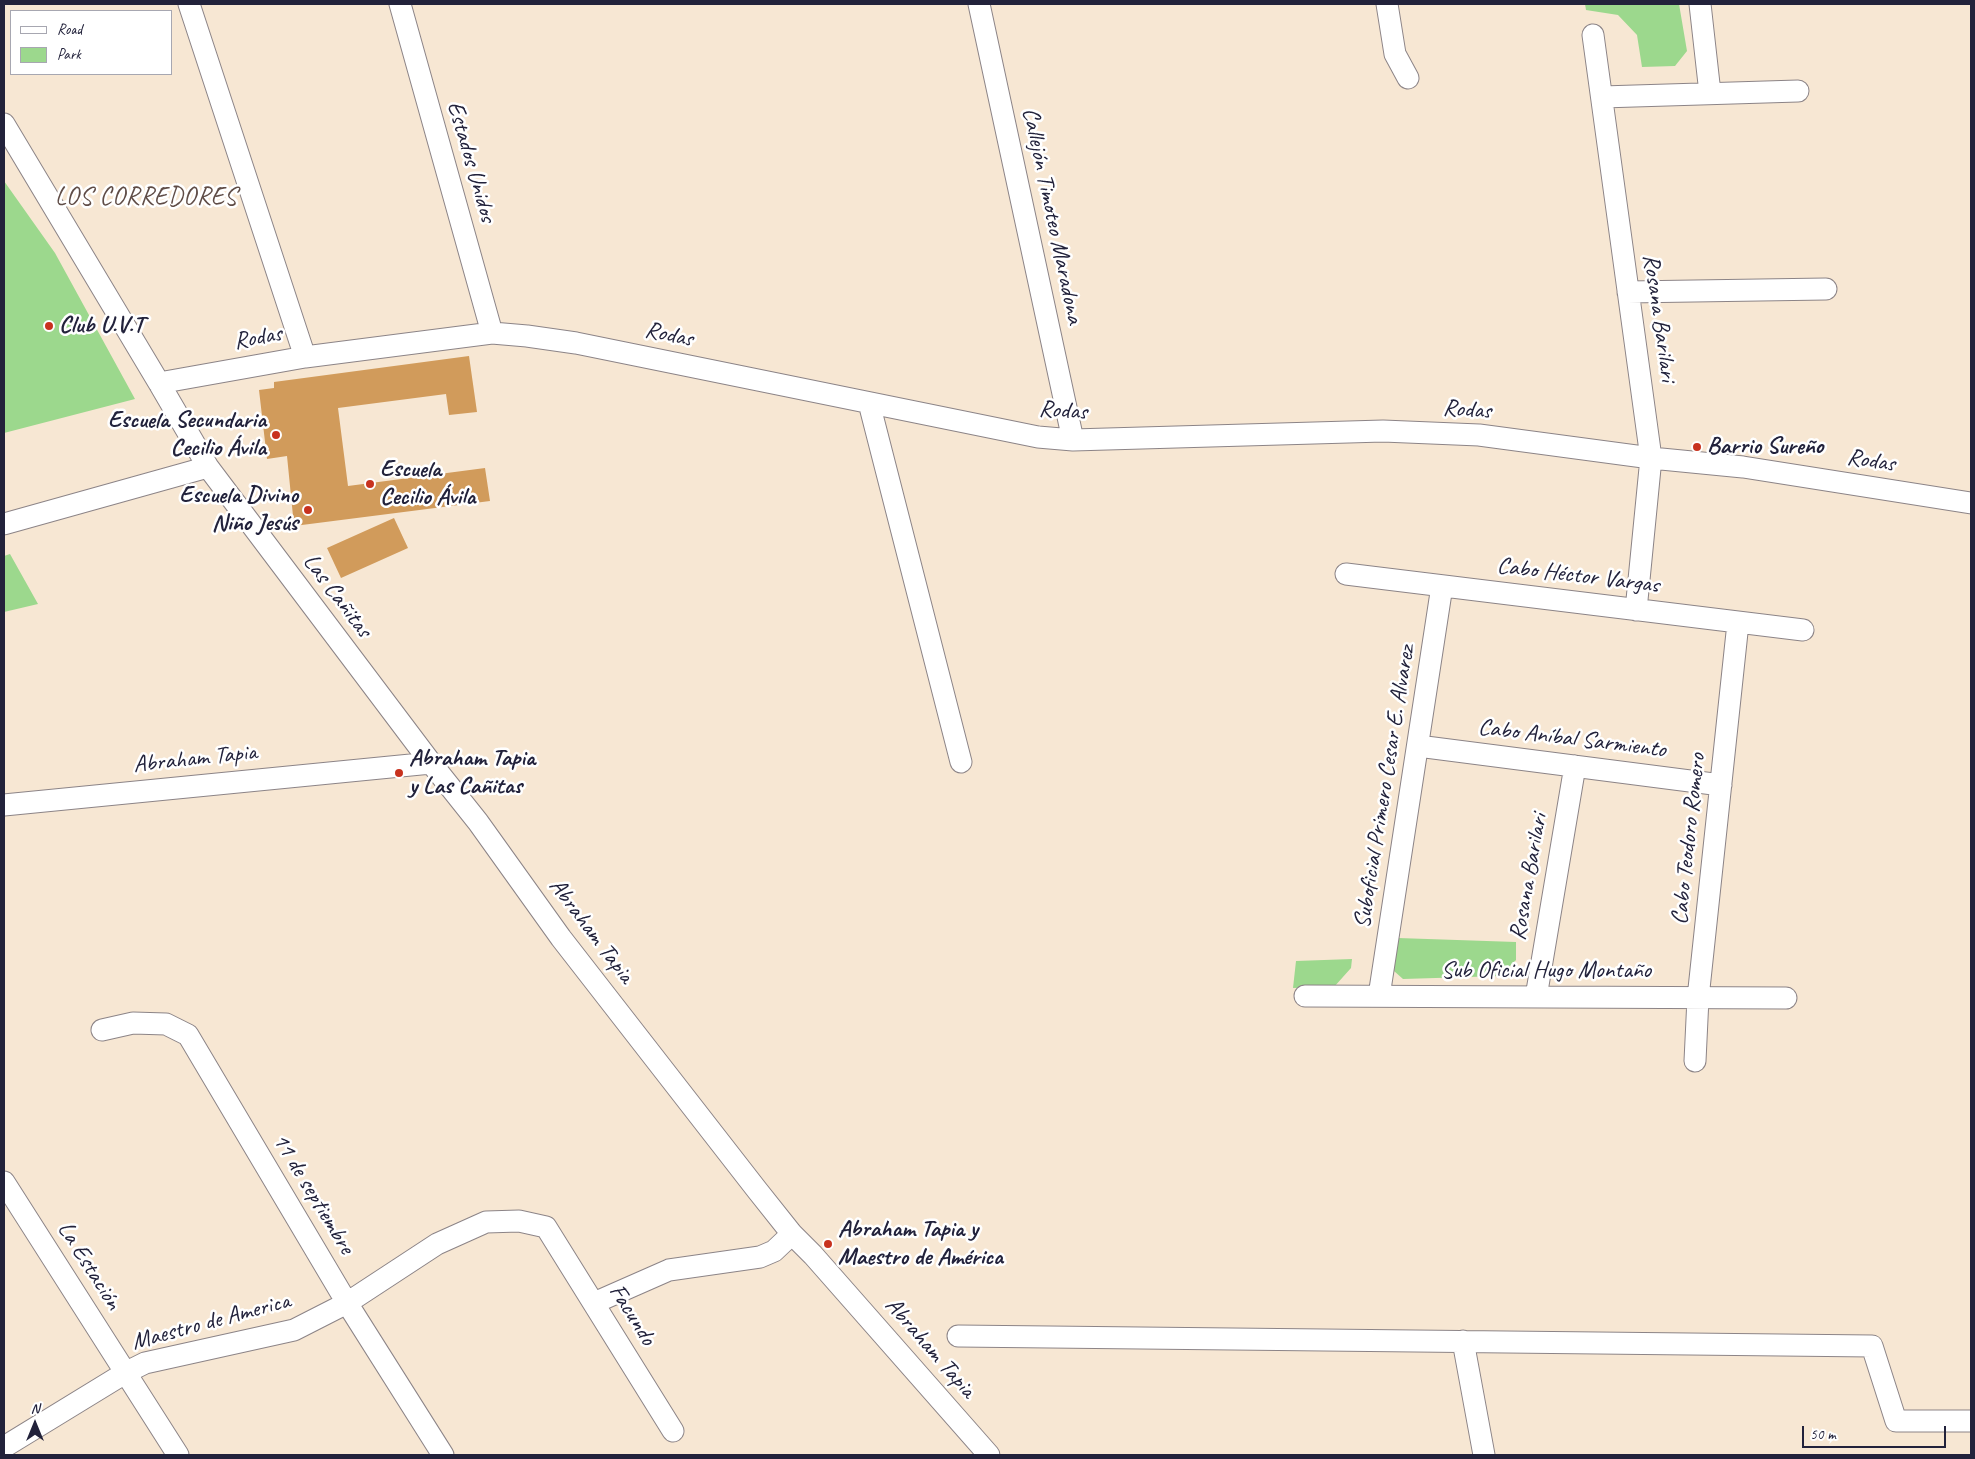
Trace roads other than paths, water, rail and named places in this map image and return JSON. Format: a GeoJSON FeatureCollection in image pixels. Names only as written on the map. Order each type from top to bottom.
{"type":"FeatureCollection","features":[{"type":"Feature","properties":{"kind":"street"},"geometry":{"type":"LineString","coordinates":[[189,4],[306,357]]}},
{"type":"Feature","properties":{"kind":"street","name":"Estados Unidos"},"geometry":{"type":"LineString","coordinates":[[400,4],[492,333]]}},
{"type":"Feature","properties":{"kind":"street","name":"Callejón Timoteo Maradona"},"geometry":{"type":"LineString","coordinates":[[979,4],[1073,440]]}},
{"type":"Feature","properties":{"kind":"street"},"geometry":{"type":"LineString","coordinates":[[1387,4],[1395,54],[1408,78]]}},
{"type":"Feature","properties":{"kind":"street"},"geometry":{"type":"LineString","coordinates":[[1700,4],[1710,93]]}},
{"type":"Feature","properties":{"kind":"street","name":"Rosana Barilari"},"geometry":{"type":"LineString","coordinates":[[1593,35],[1651,458],[1636,610]]}},
{"type":"Feature","properties":{"kind":"street"},"geometry":{"type":"LineString","coordinates":[[1602,97],[1798,91]]}},
{"type":"Feature","properties":{"kind":"street","name":"Las Cañitas"},"geometry":{"type":"LineString","coordinates":[[4,124],[208,467],[430,763]]}},
{"type":"Feature","properties":{"kind":"street"},"geometry":{"type":"LineString","coordinates":[[1628,292],[1826,289]]}},
{"type":"Feature","properties":{"kind":"street","name":"Rodas"},"geometry":{"type":"LineString","coordinates":[[159,383],[306,357],[492,333],[576,343],[1038,437],[1073,440],[1383,431],[1479,435],[1651,458],[1743,467],[1971,503]]}},
{"type":"Feature","properties":{"kind":"street"},"geometry":{"type":"LineString","coordinates":[[869,403],[961,762]]}},
{"type":"Feature","properties":{"kind":"street"},"geometry":{"type":"LineString","coordinates":[[4,524],[208,467]]}},
{"type":"Feature","properties":{"kind":"street","name":"Cabo Héctor Vargas"},"geometry":{"type":"LineString","coordinates":[[1346,574],[1803,630]]}},
{"type":"Feature","properties":{"kind":"street","name":"Suboficial Primero Cesar E. Alvarez"},"geometry":{"type":"LineString","coordinates":[[1379,996],[1442,586]]}},
{"type":"Feature","properties":{"kind":"street","name":"Cabo Teodoro Romero"},"geometry":{"type":"LineString","coordinates":[[1695,1061],[1698,998],[1738,622]]}},
{"type":"Feature","properties":{"kind":"street","name":"Cabo Aníbal Sarmiento"},"geometry":{"type":"LineString","coordinates":[[1418,746],[1721,785]]}},
{"type":"Feature","properties":{"kind":"street","name":"Abraham Tapia"},"geometry":{"type":"LineString","coordinates":[[4,804],[430,763],[478,822],[561,938],[792,1234],[813,1255],[989,1455]]}},
{"type":"Feature","properties":{"kind":"street","name":"Rosana Barilari"},"geometry":{"type":"LineString","coordinates":[[1536,997],[1575,766]]}},
{"type":"Feature","properties":{"kind":"street","name":"Sub Oficial Hugo Montaño"},"geometry":{"type":"LineString","coordinates":[[1305,996],[1786,998]]}},
{"type":"Feature","properties":{"kind":"street","name":"11 de septiembre"},"geometry":{"type":"LineString","coordinates":[[102,1030],[133,1023],[166,1024],[188,1035],[347,1302],[443,1455]]}},
{"type":"Feature","properties":{"kind":"street","name":"La Estación"},"geometry":{"type":"LineString","coordinates":[[4,1185],[178,1455]]}},
{"type":"Feature","properties":{"kind":"street","name":"Maestro de America"},"geometry":{"type":"LineString","coordinates":[[4,1447],[125,1373],[145,1363],[294,1330],[347,1302],[436,1244],[486,1222],[519,1221],[546,1227]]}},
{"type":"Feature","properties":{"kind":"street","name":"Facundo"},"geometry":{"type":"LineString","coordinates":[[546,1227],[673,1431]]}},
{"type":"Feature","properties":{"kind":"street"},"geometry":{"type":"LineString","coordinates":[[594,1303],[669,1270],[760,1257],[774,1251],[792,1234]]}},
{"type":"Feature","properties":{"kind":"street"},"geometry":{"type":"LineString","coordinates":[[958,1336],[1872,1346],[1896,1421],[1971,1421]]}},
{"type":"Feature","properties":{"kind":"street"},"geometry":{"type":"LineString","coordinates":[[1464,1342],[1484,1455]]}},
{"type":"Feature","properties":{"kind":"place","name":"Club U.V.T"},"geometry":{"type":"Point","coordinates":[49,326]}},
{"type":"Feature","properties":{"kind":"place","name":"Escuela Secundaria Cecilio Ávila"},"geometry":{"type":"Point","coordinates":[276,435]}},
{"type":"Feature","properties":{"kind":"place","name":"Barrio Sureño"},"geometry":{"type":"Point","coordinates":[1697,447]}},
{"type":"Feature","properties":{"kind":"place","name":"Escuela Cecilio Ávila"},"geometry":{"type":"Point","coordinates":[370,484]}},
{"type":"Feature","properties":{"kind":"place","name":"Escuela Divino Niño Jesús"},"geometry":{"type":"Point","coordinates":[308,510]}},
{"type":"Feature","properties":{"kind":"place","name":"Abraham Tapia y Las Cañitas"},"geometry":{"type":"Point","coordinates":[399,773]}},
{"type":"Feature","properties":{"kind":"place","name":"Abraham Tapia y Maestro de América"},"geometry":{"type":"Point","coordinates":[828,1244]}},
{"type":"Feature","properties":{"kind":"district","name":"LOS CORREDORES"},"geometry":{"type":"Point","coordinates":[146,197]}}]}
